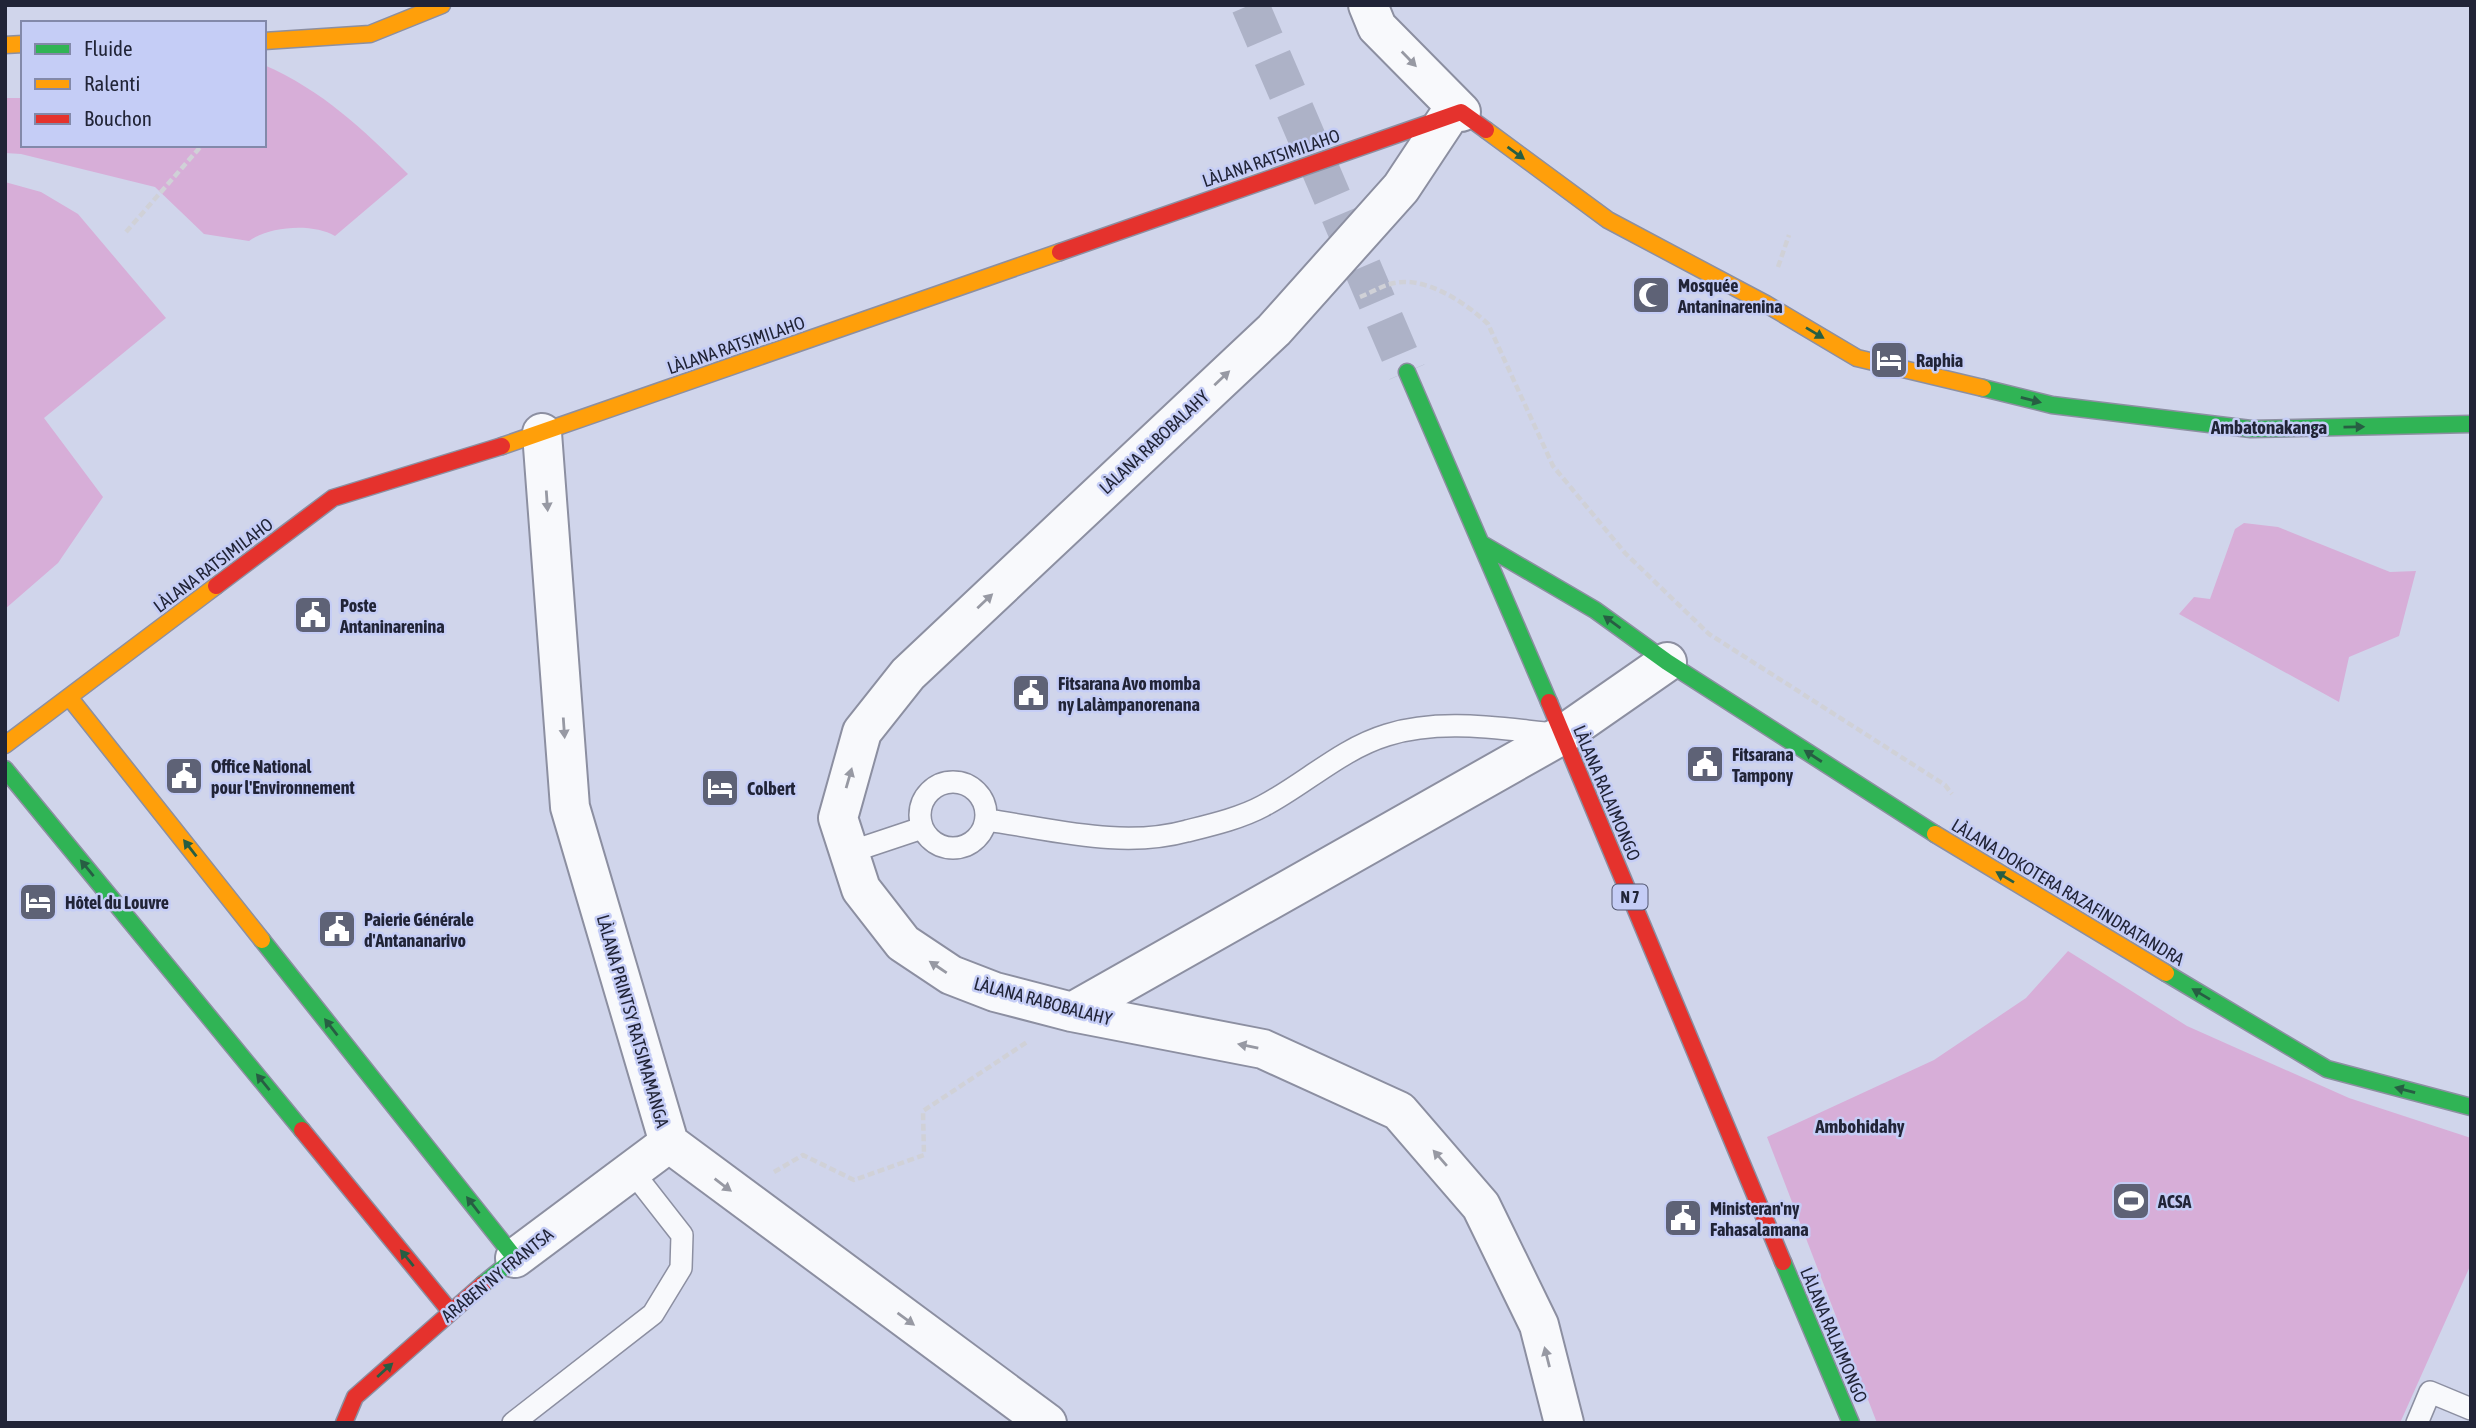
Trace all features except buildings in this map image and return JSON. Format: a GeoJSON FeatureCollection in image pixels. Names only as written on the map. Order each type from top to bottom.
{"type":"FeatureCollection","features":[{"type":"Feature","properties":{"kind":"street"},"geometry":{"type":"LineString","coordinates":[[1368,5],[1377,27],[1454,115],[1608,220],[1766,304],[1857,358],[2052,405],[2251,429],[2471,424]]}},
{"type":"Feature","properties":{"kind":"street"},"geometry":{"type":"LineString","coordinates":[[266,41],[370,34],[439,8]]}},
{"type":"Feature","properties":{"kind":"street","name":"LÀLANA RATSIMILAHO"},"geometry":{"type":"LineString","coordinates":[[5,745],[333,498],[542,433],[1454,115]]}},
{"type":"Feature","properties":{"kind":"street","name":"LÀLANA RABOBALAHY"},"geometry":{"type":"LineString","coordinates":[[1454,115],[1401,188],[1274,330],[908,674],[862,732],[838,818],[861,890],[903,943],[951,975],[995,992],[1072,1012],[1263,1049],[1399,1111],[1481,1206],[1539,1325],[1563,1423]]}},
{"type":"Feature","properties":{"kind":"street","name":"LÀLANA RALAIMONGO"},"geometry":{"type":"LineString","coordinates":[[1407,372],[1482,544],[1851,1423]]}},
{"type":"Feature","properties":{"kind":"street","name":"LÀLANA PRINTSY RATSIMAMANGA"},"geometry":{"type":"LineString","coordinates":[[542,433],[570,807],[669,1143],[1047,1423]]}},
{"type":"Feature","properties":{"kind":"street","name":"LÀLANA DOKOTERA RAZAFINDRATANDRA"},"geometry":{"type":"LineString","coordinates":[[1482,544],[1595,610],[1667,662],[1971,857],[2327,1069],[2471,1107]]}},
{"type":"Feature","properties":{"kind":"street"},"geometry":{"type":"LineString","coordinates":[[1072,1012],[1562,735],[1667,662]]}},
{"type":"Feature","properties":{"kind":"street"},"geometry":{"type":"LineString","coordinates":[[69,697],[515,1258]]}},
{"type":"Feature","properties":{"kind":"street"},"geometry":{"type":"LineString","coordinates":[[5,769],[450,1311]]}},
{"type":"Feature","properties":{"kind":"street","name":"ARABEN'NY FRANTSA"},"geometry":{"type":"LineString","coordinates":[[344,1423],[355,1397],[450,1311],[515,1258],[669,1143]]}},
{"type":"Feature","properties":{"kind":"lane"},"geometry":{"type":"LineString","coordinates":[[987,820],[1119,840],[1185,832],[1261,807],[1350,751],[1385,736],[1412,729],[1452,725],[1562,735]]}},
{"type":"Feature","properties":{"kind":"lane"},"geometry":{"type":"LineString","coordinates":[[949,781],[969,785],[984,800],[987,820],[977,839],[957,848],[937,844],[922,828],[921,808],[930,790],[949,781]]}},
{"type":"Feature","properties":{"kind":"lane"},"geometry":{"type":"LineString","coordinates":[[849,852],[922,828]]}},
{"type":"Feature","properties":{"kind":"lane"},"geometry":{"type":"LineString","coordinates":[[513,1423],[653,1314],[681,1268],[682,1235],[632,1171]]}},
{"type":"Feature","properties":{"kind":"lane"},"geometry":{"type":"LineString","coordinates":[[2417,1423],[2430,1392],[2471,1409]]}},
{"type":"Feature","properties":{"kind":"path"},"geometry":{"type":"LineString","coordinates":[[126,232],[200,147]]}},
{"type":"Feature","properties":{"kind":"path"},"geometry":{"type":"LineString","coordinates":[[1349,302],[1393,283],[1433,287],[1471,307],[1488,324],[1553,466],[1625,554],[1709,634],[1945,785],[1966,813],[1971,857]]}},
{"type":"Feature","properties":{"kind":"path"},"geometry":{"type":"LineString","coordinates":[[737,1195],[803,1155],[854,1180],[924,1155],[923,1111],[1072,1012]]}},
{"type":"Feature","properties":{"kind":"shaded area"},"geometry":{"type":"Polygon","coordinates":[[[266,66],[305,86],[341,112],[408,174],[335,236],[304,228],[280,229],[249,241],[204,234],[155,187],[21,154],[5,153],[5,98],[21,98],[21,147],[266,147],[266,66]]]}},
{"type":"Feature","properties":{"kind":"shaded area"},"geometry":{"type":"Polygon","coordinates":[[[5,182],[41,192],[78,214],[166,318],[44,418],[103,497],[58,563],[5,609],[5,182]]]}},
{"type":"Feature","properties":{"kind":"shaded area"},"geometry":{"type":"Polygon","coordinates":[[[2244,523],[2278,527],[2390,572],[2416,571],[2399,636],[2349,657],[2339,702],[2179,614],[2194,597],[2210,599],[2235,529],[2244,523]]]}},
{"type":"Feature","properties":{"kind":"shaded area","name":"ACSA"},"geometry":{"type":"Polygon","coordinates":[[[2068,951],[2187,1026],[2349,1098],[2471,1138],[2471,1264],[2400,1423],[1877,1423],[1767,1137],[1934,1060],[2026,998],[2068,951]]]}},
{"type":"Feature","properties":{"kind":"tunnel"},"geometry":{"type":"LineString","coordinates":[[1250,5],[1407,372]]}},
{"type":"Feature","properties":{"kind":"traffic: fast"},"geometry":{"type":"LineString","coordinates":[[1407,372],[1549,702]]}},
{"type":"Feature","properties":{"kind":"traffic: fast"},"geometry":{"type":"LineString","coordinates":[[1983,388],[2052,405],[2251,429],[2471,424]]}},
{"type":"Feature","properties":{"kind":"traffic: fast"},"geometry":{"type":"LineString","coordinates":[[1482,544],[1595,610],[1667,662],[1935,834]]}},
{"type":"Feature","properties":{"kind":"traffic: fast"},"geometry":{"type":"LineString","coordinates":[[5,769],[302,1130]]}},
{"type":"Feature","properties":{"kind":"traffic: fast"},"geometry":{"type":"LineString","coordinates":[[262,940],[515,1258],[483,1284]]}},
{"type":"Feature","properties":{"kind":"traffic: fast"},"geometry":{"type":"LineString","coordinates":[[2166,973],[2327,1069],[2471,1107]]}},
{"type":"Feature","properties":{"kind":"traffic: fast"},"geometry":{"type":"LineString","coordinates":[[1783,1262],[1851,1423]]}},
{"type":"Feature","properties":{"kind":"traffic: slow"},"geometry":{"type":"LineString","coordinates":[[266,41],[370,34],[442,5]]}},
{"type":"Feature","properties":{"kind":"traffic: slow"},"geometry":{"type":"LineString","coordinates":[[5,45],[21,44]]}},
{"type":"Feature","properties":{"kind":"traffic: slow"},"geometry":{"type":"LineString","coordinates":[[1486,130],[1608,220],[1766,304],[1857,358],[1983,388]]}},
{"type":"Feature","properties":{"kind":"traffic: slow"},"geometry":{"type":"LineString","coordinates":[[502,446],[1060,252]]}},
{"type":"Feature","properties":{"kind":"traffic: slow"},"geometry":{"type":"LineString","coordinates":[[5,745],[216,586]]}},
{"type":"Feature","properties":{"kind":"traffic: slow"},"geometry":{"type":"LineString","coordinates":[[69,697],[262,940]]}},
{"type":"Feature","properties":{"kind":"traffic: slow"},"geometry":{"type":"LineString","coordinates":[[1935,834],[2166,973]]}},
{"type":"Feature","properties":{"kind":"traffic: jam"},"geometry":{"type":"LineString","coordinates":[[1060,252],[1461,112],[1486,130]]}},
{"type":"Feature","properties":{"kind":"traffic: jam"},"geometry":{"type":"LineString","coordinates":[[216,586],[333,498],[502,446]]}},
{"type":"Feature","properties":{"kind":"traffic: jam"},"geometry":{"type":"LineString","coordinates":[[1549,702],[1783,1262]]}},
{"type":"Feature","properties":{"kind":"traffic: jam"},"geometry":{"type":"LineString","coordinates":[[302,1130],[450,1311]]}},
{"type":"Feature","properties":{"kind":"traffic: jam"},"geometry":{"type":"LineString","coordinates":[[344,1423],[355,1397],[483,1284]]}},
{"type":"Feature","properties":{"kind":"place","name":"Mosquée Antaninarenina"},"geometry":{"type":"Point","coordinates":[1651,295]}},
{"type":"Feature","properties":{"kind":"place","name":"Raphia"},"geometry":{"type":"Point","coordinates":[1889,360]}},
{"type":"Feature","properties":{"kind":"place","name":"Poste Antaninarenina"},"geometry":{"type":"Point","coordinates":[313,615]}},
{"type":"Feature","properties":{"kind":"place","name":"Fitsarana Avo momba ny Lalàmpanorenana"},"geometry":{"type":"Point","coordinates":[1031,693]}},
{"type":"Feature","properties":{"kind":"place","name":"Fitsarana Tampony"},"geometry":{"type":"Point","coordinates":[1705,764]}},
{"type":"Feature","properties":{"kind":"place","name":"Office National pour l'Environnement"},"geometry":{"type":"Point","coordinates":[184,776]}},
{"type":"Feature","properties":{"kind":"place","name":"Colbert"},"geometry":{"type":"Point","coordinates":[720,788]}},
{"type":"Feature","properties":{"kind":"place","name":"Hôtel du Louvre"},"geometry":{"type":"Point","coordinates":[38,902]}},
{"type":"Feature","properties":{"kind":"place","name":"Paierie Générale d'Antananarivo"},"geometry":{"type":"Point","coordinates":[337,929]}},
{"type":"Feature","properties":{"kind":"place","name":"ACSA"},"geometry":{"type":"Point","coordinates":[2131,1201]}},
{"type":"Feature","properties":{"kind":"place","name":"Ministeran'ny Fahasalamana"},"geometry":{"type":"Point","coordinates":[1683,1218]}},
{"type":"Feature","properties":{"kind":"district","name":"Ambatonakanga"},"geometry":{"type":"Point","coordinates":[2269,427]}},
{"type":"Feature","properties":{"kind":"district","name":"Ambohidahy"},"geometry":{"type":"Point","coordinates":[1860,1126]}}]}
